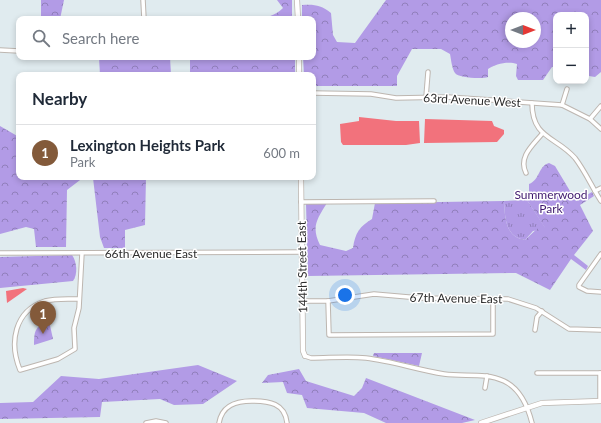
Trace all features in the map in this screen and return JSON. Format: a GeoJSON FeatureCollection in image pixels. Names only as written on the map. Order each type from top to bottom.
{"type":"FeatureCollection","features":[{"type":"Feature","properties":{"kind":"street"},"geometry":{"type":"LineString","coordinates":[[143,0],[144,16]]}},
{"type":"Feature","properties":{"kind":"street"},"geometry":{"type":"LineString","coordinates":[[297,0],[298,16]]}},
{"type":"Feature","properties":{"kind":"street"},"geometry":{"type":"LineString","coordinates":[[0,50],[16,51]]}},
{"type":"Feature","properties":{"kind":"street"},"geometry":{"type":"LineString","coordinates":[[299,60],[299,72]]}},
{"type":"Feature","properties":{"kind":"street"},"geometry":{"type":"LineString","coordinates":[[426,97],[428,72]]}},
{"type":"Feature","properties":{"kind":"street"},"geometry":{"type":"LineString","coordinates":[[562,105],[567,89]]}},
{"type":"Feature","properties":{"kind":"street","name":"63rd Avenue West"},"geometry":{"type":"LineString","coordinates":[[316,93],[371,94],[396,98],[448,97],[562,105],[590,119],[601,129]]}},
{"type":"Feature","properties":{"kind":"street"},"geometry":{"type":"LineString","coordinates":[[532,103],[533,119],[542,134],[572,155],[601,201]]}},
{"type":"Feature","properties":{"kind":"street"},"geometry":{"type":"LineString","coordinates":[[590,119],[601,106]]}},
{"type":"Feature","properties":{"kind":"street"},"geometry":{"type":"LineString","coordinates":[[526,173],[524,164],[525,156],[530,147],[542,134]]}},
{"type":"Feature","properties":{"kind":"street","name":"144th Street East"},"geometry":{"type":"LineString","coordinates":[[301,180],[303,351],[305,356]]}},
{"type":"Feature","properties":{"kind":"street"},"geometry":{"type":"LineString","coordinates":[[595,191],[601,188]]}},
{"type":"Feature","properties":{"kind":"street"},"geometry":{"type":"LineString","coordinates":[[301,202],[434,201]]}},
{"type":"Feature","properties":{"kind":"street","name":"66th Avenue East"},"geometry":{"type":"LineString","coordinates":[[0,253],[302,252]]}},
{"type":"Feature","properties":{"kind":"street"},"geometry":{"type":"LineString","coordinates":[[79,299],[46,301],[34,307],[21,318],[15,332],[15,355],[20,370],[58,358],[75,349],[74,328],[78,317],[82,253]]}},
{"type":"Feature","properties":{"kind":"street"},"geometry":{"type":"LineString","coordinates":[[601,254],[579,285],[579,287],[587,291],[601,292]]}},
{"type":"Feature","properties":{"kind":"street","name":"67th Avenue East"},"geometry":{"type":"LineString","coordinates":[[303,301],[328,302],[374,294],[420,298],[493,299],[516,301],[542,311],[569,329],[601,330]]}},
{"type":"Feature","properties":{"kind":"street"},"geometry":{"type":"LineString","coordinates":[[328,302],[329,335],[493,334],[493,299]]}},
{"type":"Feature","properties":{"kind":"street"},"geometry":{"type":"LineString","coordinates":[[535,330],[537,317],[542,311]]}},
{"type":"Feature","properties":{"kind":"street"},"geometry":{"type":"LineString","coordinates":[[305,356],[311,358],[366,358],[442,374],[487,376],[509,384],[520,395],[528,407],[532,423]]}},
{"type":"Feature","properties":{"kind":"street"},"geometry":{"type":"LineString","coordinates":[[481,423],[528,407],[551,402],[601,401],[601,373],[537,373]]}},
{"type":"Feature","properties":{"kind":"street"},"geometry":{"type":"LineString","coordinates":[[485,388],[487,376]]}},
{"type":"Feature","properties":{"kind":"street"},"geometry":{"type":"LineString","coordinates":[[219,423],[222,413],[228,406],[240,401],[266,401],[278,406],[284,412],[288,423]]}},
{"type":"Feature","properties":{"kind":"street"},"geometry":{"type":"LineString","coordinates":[[146,423],[156,421],[166,423]]}},
{"type":"Feature","properties":{"kind":"green space"},"geometry":{"type":"Polygon","coordinates":[[[41,0],[64,0],[61,16],[41,16],[41,0]]]}},
{"type":"Feature","properties":{"kind":"green space"},"geometry":{"type":"Polygon","coordinates":[[[277,0],[292,0],[292,16],[270,16],[277,13],[283,8],[277,0]]]}},
{"type":"Feature","properties":{"kind":"green space"},"geometry":{"type":"Polygon","coordinates":[[[386,0],[601,0],[601,72],[595,77],[589,76],[589,12],[553,12],[553,67],[543,80],[518,80],[516,76],[517,64],[510,63],[498,64],[491,67],[488,69],[488,77],[485,78],[465,77],[455,73],[452,67],[450,54],[441,49],[412,49],[397,76],[397,86],[316,86],[316,72],[304,72],[303,60],[316,60],[316,16],[302,16],[302,5],[317,6],[324,8],[331,13],[333,35],[337,42],[355,43],[386,0]]]}},
{"type":"Feature","properties":{"kind":"green space"},"geometry":{"type":"Polygon","coordinates":[[[99,60],[170,60],[171,72],[100,72],[99,60]]]}},
{"type":"Feature","properties":{"kind":"green space"},"geometry":{"type":"Polygon","coordinates":[[[190,60],[295,60],[295,72],[190,72],[190,60]]]}},
{"type":"Feature","properties":{"kind":"green space"},"geometry":{"type":"Polygon","coordinates":[[[0,126],[16,135],[16,180],[80,180],[67,190],[66,247],[36,247],[34,229],[26,227],[0,234],[0,126]]]}},
{"type":"Feature","properties":{"kind":"green space","name":"Summerwood Park"},"geometry":{"type":"Polygon","coordinates":[[[549,163],[555,166],[576,201],[592,192],[594,196],[580,205],[593,231],[574,255],[588,266],[586,270],[571,259],[550,290],[516,273],[308,276],[306,204],[327,203],[316,223],[317,239],[320,245],[346,251],[353,248],[355,238],[359,230],[364,224],[372,219],[375,203],[504,201],[507,225],[510,231],[518,238],[525,240],[540,226],[545,228],[527,200],[529,197],[529,184],[533,182],[543,167],[549,163]]]}},
{"type":"Feature","properties":{"kind":"green space"},"geometry":{"type":"Polygon","coordinates":[[[93,180],[146,180],[145,225],[125,230],[125,248],[104,248],[100,237],[93,180]]]}},
{"type":"Feature","properties":{"kind":"green space"},"geometry":{"type":"Polygon","coordinates":[[[527,200],[546,229],[533,231],[525,240],[513,235],[510,231],[506,220],[504,201],[527,200]]]}},
{"type":"Feature","properties":{"kind":"green space"},"geometry":{"type":"Polygon","coordinates":[[[72,255],[76,268],[76,275],[73,281],[0,288],[0,257],[72,255]]]}},
{"type":"Feature","properties":{"kind":"green space"},"geometry":{"type":"Polygon","coordinates":[[[49,321],[53,339],[34,345],[36,330],[38,327],[49,321]]]}},
{"type":"Feature","properties":{"kind":"green space"},"geometry":{"type":"Polygon","coordinates":[[[374,353],[422,353],[419,366],[373,356],[374,353]]]}},
{"type":"Feature","properties":{"kind":"green space"},"geometry":{"type":"Polygon","coordinates":[[[198,365],[237,381],[203,404],[174,405],[160,399],[102,402],[100,417],[0,419],[0,403],[33,402],[61,376],[99,379],[198,365]]]}},
{"type":"Feature","properties":{"kind":"green space"},"geometry":{"type":"Polygon","coordinates":[[[299,369],[306,381],[354,396],[362,388],[366,378],[475,420],[462,423],[386,423],[364,413],[307,408],[302,395],[287,393],[283,382],[262,383],[268,375],[299,369]]]}},
{"type":"Feature","properties":{"kind":"shaded area"},"geometry":{"type":"Polygon","coordinates":[[[359,117],[396,121],[419,121],[420,143],[406,145],[343,145],[341,142],[340,124],[359,121],[359,117]]]}},
{"type":"Feature","properties":{"kind":"shaded area"},"geometry":{"type":"Polygon","coordinates":[[[425,119],[492,121],[494,126],[504,130],[504,134],[497,142],[424,143],[425,119]]]}},
{"type":"Feature","properties":{"kind":"shaded area"},"geometry":{"type":"Polygon","coordinates":[[[23,288],[27,289],[7,303],[6,291],[23,288]]]}},
{"type":"Feature","properties":{"kind":"place","name":"Lexington Heights Park"},"geometry":{"type":"Point","coordinates":[43,334]}}]}
